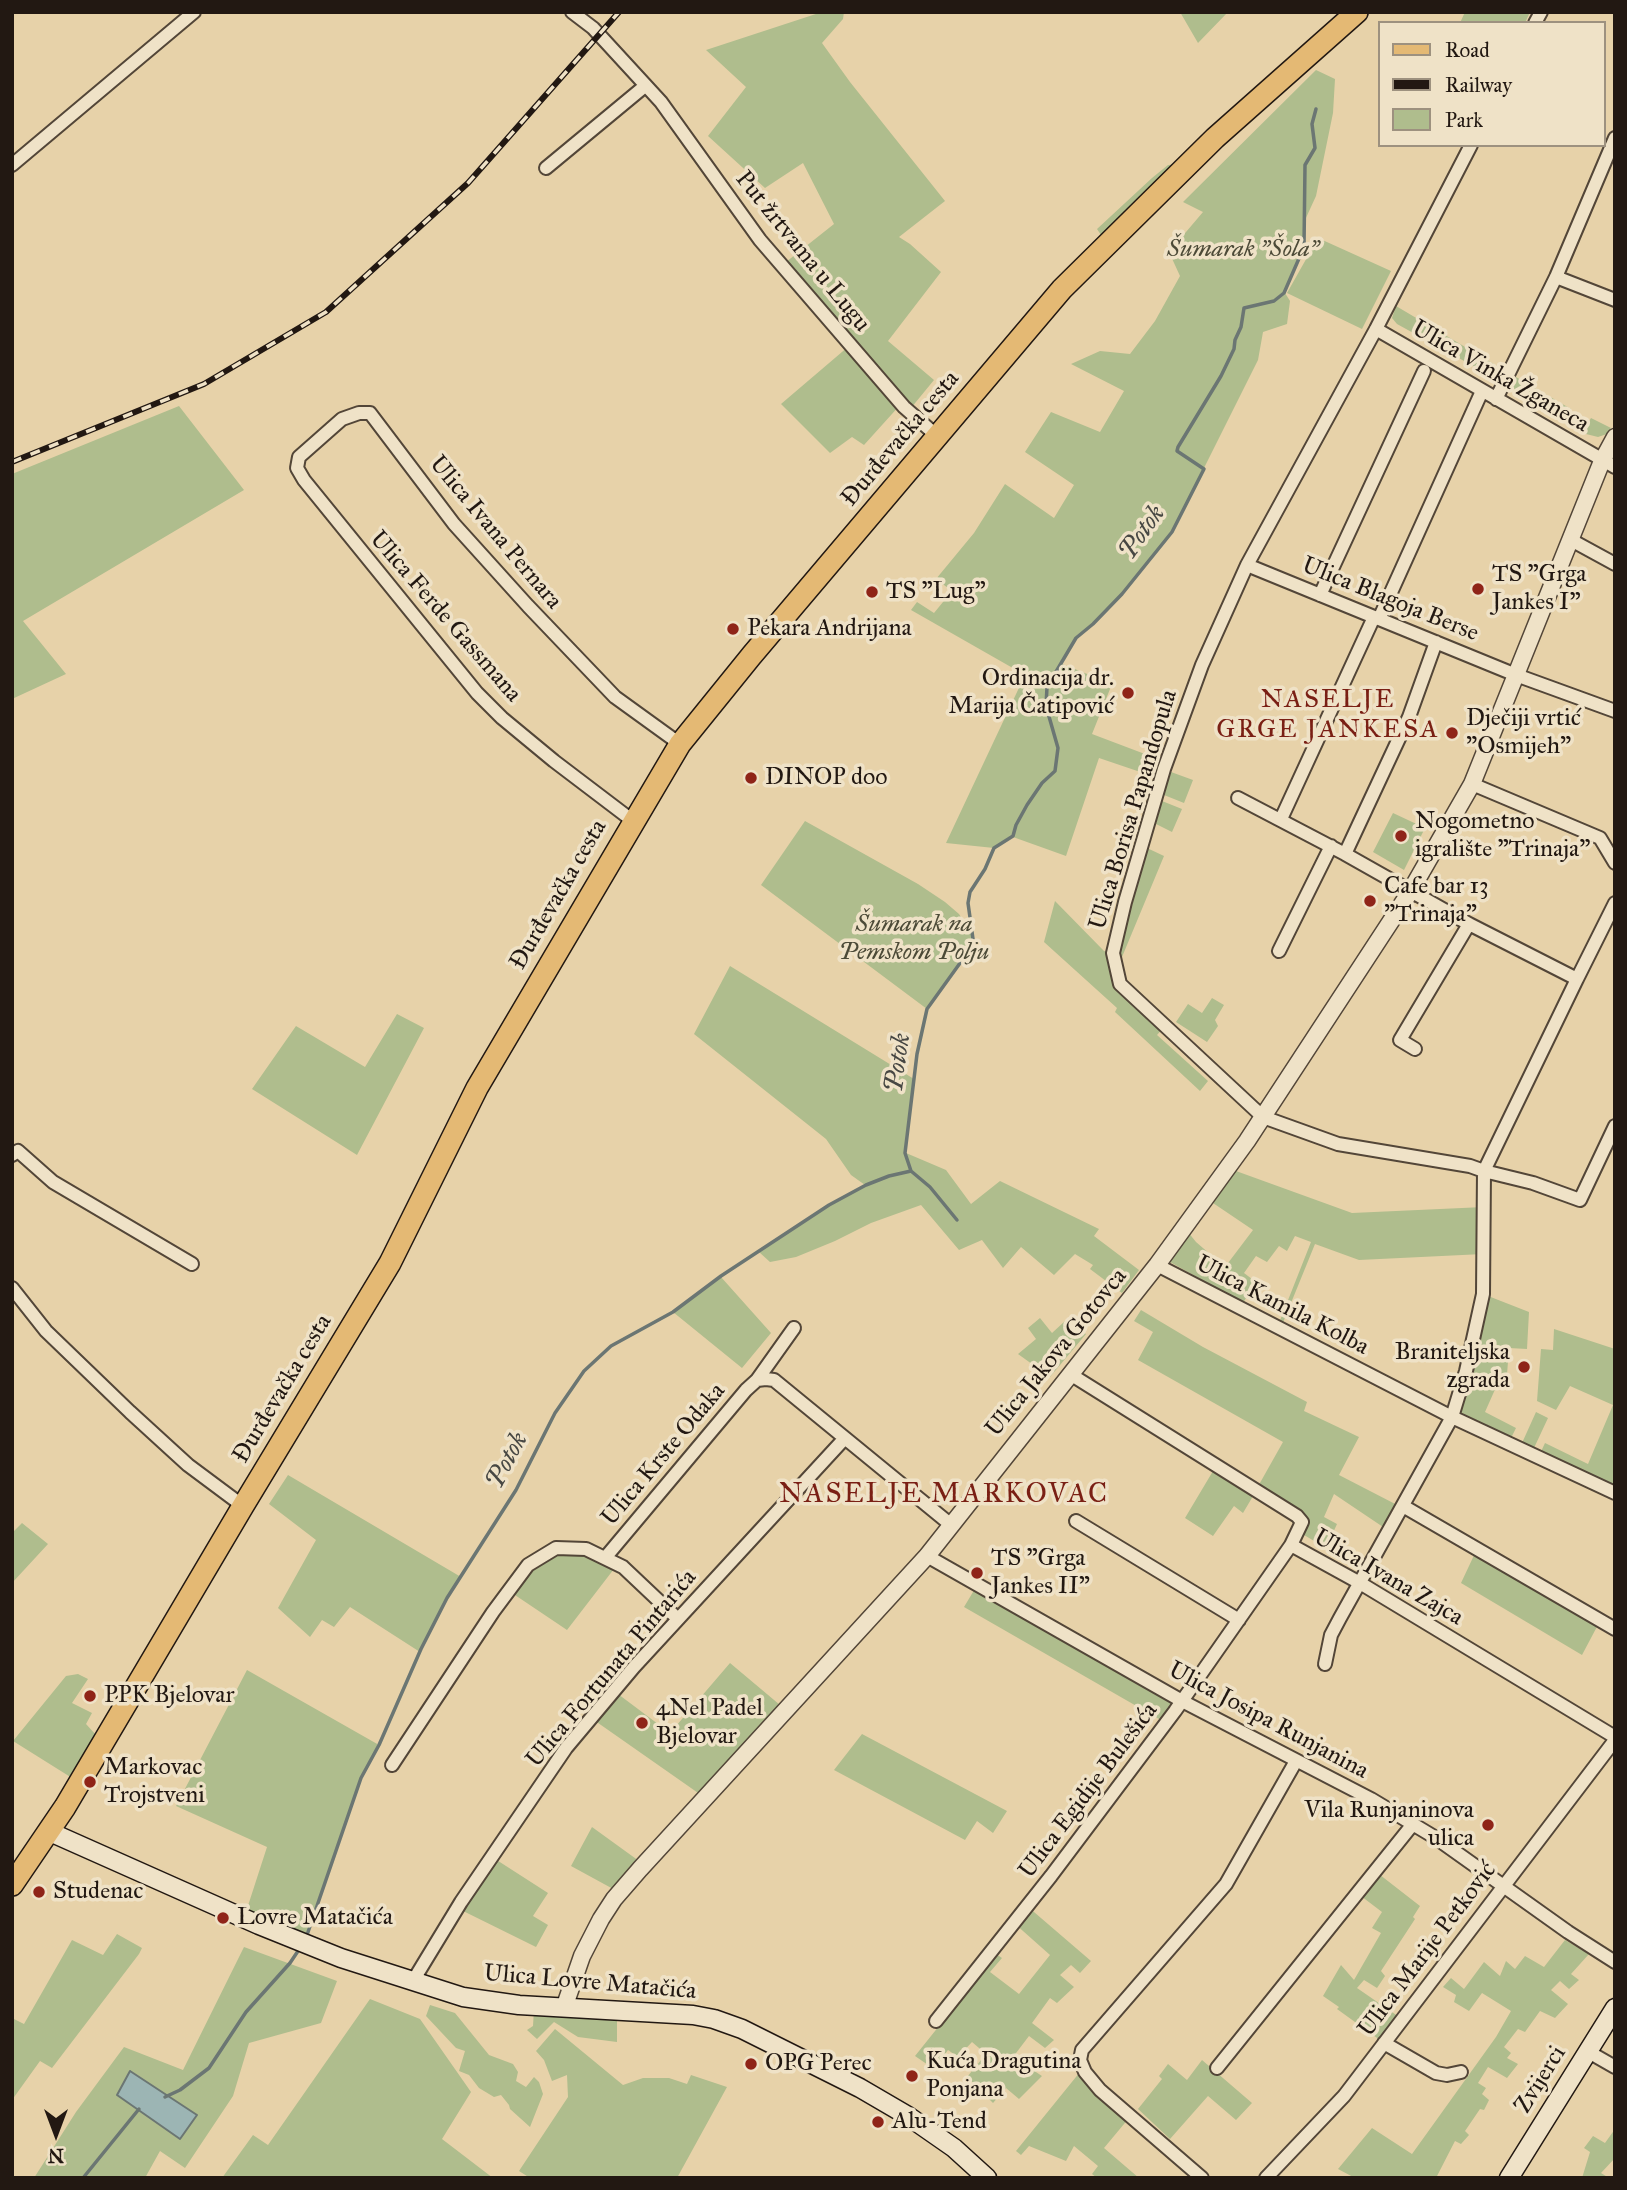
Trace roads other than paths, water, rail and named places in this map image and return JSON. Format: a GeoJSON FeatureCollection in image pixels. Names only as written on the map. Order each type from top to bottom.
{"type":"FeatureCollection","features":[{"type":"Feature","properties":{"kind":"main road","name":"Đurđevačka cesta"},"geometry":{"type":"LineString","coordinates":[[12,1885],[50,1832],[390,1263],[477,1088],[680,744],[1062,289],[1215,138],[1357,12]]}},
{"type":"Feature","properties":{"kind":"main road","name":"Ulica Lovre Matačića"},"geometry":{"type":"LineString","coordinates":[[50,1832],[259,1925],[341,1958],[463,1997],[519,2005],[693,2015],[714,2019],[741,2029],[860,2088],[908,2116],[954,2148],[987,2178]]}},
{"type":"Feature","properties":{"kind":"main road","name":"Zvijerci"},"geometry":{"type":"LineString","coordinates":[[1509,2178],[1615,2008]]}},
{"type":"Feature","properties":{"kind":"street"},"geometry":{"type":"LineString","coordinates":[[12,165],[194,12]]}},
{"type":"Feature","properties":{"kind":"street","name":"Put žrtvama u Lugu"},"geometry":{"type":"LineString","coordinates":[[572,12],[593,28],[661,102],[760,240],[904,407],[937,436]]}},
{"type":"Feature","properties":{"kind":"street"},"geometry":{"type":"LineString","coordinates":[[547,168],[645,86]]}},
{"type":"Feature","properties":{"kind":"street"},"geometry":{"type":"LineString","coordinates":[[1496,399],[1556,277],[1615,138]]}},
{"type":"Feature","properties":{"kind":"street","name":"Ulica Borisa Papandopula"},"geometry":{"type":"LineString","coordinates":[[1263,1117],[1120,984],[1113,953],[1164,769],[1197,677],[1247,565],[1376,329],[1470,147]]}},
{"type":"Feature","properties":{"kind":"street"},"geometry":{"type":"LineString","coordinates":[[1556,277],[1615,300]]}},
{"type":"Feature","properties":{"kind":"street","name":"Ulica Vinka Žganeca"},"geometry":{"type":"LineString","coordinates":[[1376,329],[1608,464]]}},
{"type":"Feature","properties":{"kind":"street"},"geometry":{"type":"LineString","coordinates":[[1320,595],[1424,371]]}},
{"type":"Feature","properties":{"kind":"street"},"geometry":{"type":"LineString","coordinates":[[1281,819],[1482,391]]}},
{"type":"Feature","properties":{"kind":"street","name":"Ulica Ivana Pernara"},"geometry":{"type":"LineString","coordinates":[[304,480],[297,468],[299,457],[342,419],[359,413],[370,413],[454,524],[528,606],[615,698],[680,744]]}},
{"type":"Feature","properties":{"kind":"street","name":"Ulica Jakova Gotovca"},"geometry":{"type":"LineString","coordinates":[[564,2008],[582,1956],[614,1899],[927,1556],[1157,1265],[1205,1202],[1263,1117],[1410,892],[1472,784],[1571,540],[1608,464],[1615,437]]}},
{"type":"Feature","properties":{"kind":"street","name":"Ulica Ferde Gassmana"},"geometry":{"type":"LineString","coordinates":[[304,480],[477,693],[533,744],[633,821]]}},
{"type":"Feature","properties":{"kind":"street"},"geometry":{"type":"LineString","coordinates":[[1571,540],[1615,564]]}},
{"type":"Feature","properties":{"kind":"street","name":"Ulica Blagoja Berse"},"geometry":{"type":"LineString","coordinates":[[1247,565],[1516,675],[1615,711]]}},
{"type":"Feature","properties":{"kind":"street"},"geometry":{"type":"LineString","coordinates":[[1345,854],[1409,717],[1436,642]]}},
{"type":"Feature","properties":{"kind":"street"},"geometry":{"type":"LineString","coordinates":[[1472,784],[1600,838],[1615,863]]}},
{"type":"Feature","properties":{"kind":"street"},"geometry":{"type":"LineString","coordinates":[[1238,798],[1577,979]]}},
{"type":"Feature","properties":{"kind":"street"},"geometry":{"type":"LineString","coordinates":[[1279,951],[1331,846]]}},
{"type":"Feature","properties":{"kind":"street"},"geometry":{"type":"LineString","coordinates":[[1325,1664],[1331,1634],[1452,1417],[1466,1371],[1483,1294],[1485,1171],[1615,903]]}},
{"type":"Feature","properties":{"kind":"street"},"geometry":{"type":"LineString","coordinates":[[1415,1049],[1400,1040],[1469,923]]}},
{"type":"Feature","properties":{"kind":"street"},"geometry":{"type":"LineString","coordinates":[[1263,1117],[1338,1144],[1471,1167],[1533,1183],[1580,1200],[1615,1126]]}},
{"type":"Feature","properties":{"kind":"street"},"geometry":{"type":"LineString","coordinates":[[12,1155],[18,1151],[53,1182],[192,1264]]}},
{"type":"Feature","properties":{"kind":"street","name":"Ulica Kamila Kolba"},"geometry":{"type":"LineString","coordinates":[[1157,1265],[1452,1417],[1615,1493]]}},
{"type":"Feature","properties":{"kind":"street"},"geometry":{"type":"LineString","coordinates":[[12,1288],[46,1331],[130,1412],[188,1465],[243,1506]]}},
{"type":"Feature","properties":{"kind":"street","name":"Ulica Krste Odaka"},"geometry":{"type":"LineString","coordinates":[[605,1558],[712,1429],[757,1380],[794,1328]]}},
{"type":"Feature","properties":{"kind":"street","name":"Ulica Ivana Zajca"},"geometry":{"type":"LineString","coordinates":[[1070,1374],[1297,1516],[1303,1522],[1291,1545],[1360,1583],[1615,1739]]}},
{"type":"Feature","properties":{"kind":"street","name":"Ulica Krste Odaka"},"geometry":{"type":"LineString","coordinates":[[757,1380],[774,1380],[845,1438]]}},
{"type":"Feature","properties":{"kind":"street"},"geometry":{"type":"LineString","coordinates":[[845,1438],[950,1524]]}},
{"type":"Feature","properties":{"kind":"street","name":"Ulica Fortunata Pintarića"},"geometry":{"type":"LineString","coordinates":[[413,1981],[461,1902],[565,1748],[678,1619],[845,1438]]}},
{"type":"Feature","properties":{"kind":"street"},"geometry":{"type":"LineString","coordinates":[[1403,1506],[1615,1629]]}},
{"type":"Feature","properties":{"kind":"street"},"geometry":{"type":"LineString","coordinates":[[1076,1521],[1239,1620]]}},
{"type":"Feature","properties":{"kind":"street","name":"Ulica Egidije Bulešića"},"geometry":{"type":"LineString","coordinates":[[936,2021],[1051,1876],[1182,1701],[1291,1545]]}},
{"type":"Feature","properties":{"kind":"street"},"geometry":{"type":"LineString","coordinates":[[392,1765],[515,1582],[528,1565],[556,1548],[586,1549],[622,1567],[678,1619]]}},
{"type":"Feature","properties":{"kind":"street","name":"Ulica Josipa Runjanina"},"geometry":{"type":"LineString","coordinates":[[927,1556],[1182,1701],[1371,1799],[1413,1824],[1615,1962]]}},
{"type":"Feature","properties":{"kind":"street","name":"Ulica Marije Petković"},"geometry":{"type":"LineString","coordinates":[[1266,2178],[1344,2096],[1615,1739]]}},
{"type":"Feature","properties":{"kind":"street"},"geometry":{"type":"LineString","coordinates":[[1202,2178],[1100,2090],[1085,2072],[1080,2060],[1082,2050],[1226,1884],[1296,1761]]}},
{"type":"Feature","properties":{"kind":"street"},"geometry":{"type":"LineString","coordinates":[[1217,2068],[1413,1824]]}},
{"type":"Feature","properties":{"kind":"street"},"geometry":{"type":"LineString","coordinates":[[1384,2043],[1436,2073],[1447,2075],[1461,2072]]}},
{"type":"Feature","properties":{"kind":"street"},"geometry":{"type":"LineString","coordinates":[[1587,2051],[1615,2067]]}},
{"type":"Feature","properties":{"kind":"water"},"geometry":{"type":"Polygon","coordinates":[[[130,2071],[197,2115],[180,2139],[117,2095],[130,2071]]]}},
{"type":"Feature","properties":{"kind":"waterway","name":"Potok"},"geometry":{"type":"LineString","coordinates":[[307,1935],[361,1778],[379,1745],[421,1649],[447,1598],[516,1490],[555,1413],[584,1371],[611,1346],[673,1312],[721,1276],[829,1205],[866,1185],[911,1171],[905,1153],[917,1054],[927,1009],[968,952],[973,939],[968,903],[970,892],[985,869],[994,848],[1013,836],[1027,805],[1042,783],[1055,771],[1058,748],[1046,706],[1047,687],[1076,638],[1122,594],[1172,532],[1204,469],[1177,451],[1178,447],[1221,376],[1234,349],[1244,308],[1274,301],[1284,293],[1304,247],[1305,165],[1315,148],[1312,124],[1316,109]]}},
{"type":"Feature","properties":{"kind":"waterway"},"geometry":{"type":"LineString","coordinates":[[911,1171],[930,1187],[957,1220]]}},
{"type":"Feature","properties":{"kind":"waterway"},"geometry":{"type":"LineString","coordinates":[[165,2097],[180,2090],[209,2068],[246,2012],[300,1948]]}},
{"type":"Feature","properties":{"kind":"waterway"},"geometry":{"type":"LineString","coordinates":[[83,2178],[139,2109]]}},
{"type":"Feature","properties":{"kind":"railway"},"geometry":{"type":"LineString","coordinates":[[12,462],[204,384],[326,312],[468,183],[619,12]]}},
{"type":"Feature","properties":{"kind":"place","name":"TS \"Grga Jankes I\""},"geometry":{"type":"Point","coordinates":[1478,589]}},
{"type":"Feature","properties":{"kind":"place","name":"TS \"Lug\""},"geometry":{"type":"Point","coordinates":[872,592]}},
{"type":"Feature","properties":{"kind":"place","name":"Pekara Andrijana"},"geometry":{"type":"Point","coordinates":[733,629]}},
{"type":"Feature","properties":{"kind":"place","name":"Ordinacija dr. Marija Čatipović"},"geometry":{"type":"Point","coordinates":[1128,693]}},
{"type":"Feature","properties":{"kind":"place","name":"Dječiji vrtić \"Osmijeh\""},"geometry":{"type":"Point","coordinates":[1452,733]}},
{"type":"Feature","properties":{"kind":"place","name":"DINOP doo"},"geometry":{"type":"Point","coordinates":[751,778]}},
{"type":"Feature","properties":{"kind":"place","name":"Nogometno igralište \"Trinaja\""},"geometry":{"type":"Point","coordinates":[1401,836]}},
{"type":"Feature","properties":{"kind":"place","name":"Cafe bar 13 \"Trinaja\""},"geometry":{"type":"Point","coordinates":[1370,901]}},
{"type":"Feature","properties":{"kind":"place","name":"Braniteljska zgrada"},"geometry":{"type":"Point","coordinates":[1524,1367]}},
{"type":"Feature","properties":{"kind":"place","name":"TS \"Grga Jankes II\""},"geometry":{"type":"Point","coordinates":[977,1573]}},
{"type":"Feature","properties":{"kind":"place","name":"PPK Bjelovar"},"geometry":{"type":"Point","coordinates":[90,1696]}},
{"type":"Feature","properties":{"kind":"place","name":"4Nel Padel Bjelovar"},"geometry":{"type":"Point","coordinates":[642,1723]}},
{"type":"Feature","properties":{"kind":"place","name":"Markovac Trojstveni"},"geometry":{"type":"Point","coordinates":[90,1782]}},
{"type":"Feature","properties":{"kind":"place","name":"Vila Runjaninova ulica"},"geometry":{"type":"Point","coordinates":[1488,1825]}},
{"type":"Feature","properties":{"kind":"place","name":"Studenac"},"geometry":{"type":"Point","coordinates":[39,1892]}},
{"type":"Feature","properties":{"kind":"place","name":"Lovre Matačića"},"geometry":{"type":"Point","coordinates":[223,1918]}},
{"type":"Feature","properties":{"kind":"place","name":"OPG Perec"},"geometry":{"type":"Point","coordinates":[751,2064]}},
{"type":"Feature","properties":{"kind":"place","name":"Kuća Dragutina Ponjana"},"geometry":{"type":"Point","coordinates":[912,2076]}},
{"type":"Feature","properties":{"kind":"place","name":"Alu-Tend"},"geometry":{"type":"Point","coordinates":[878,2122]}},
{"type":"Feature","properties":{"kind":"district","name":"NASELJE GRGE JANKESA"},"geometry":{"type":"Point","coordinates":[1328,716]}},
{"type":"Feature","properties":{"kind":"district","name":"NASELJE MARKOVAC"},"geometry":{"type":"Point","coordinates":[944,1495]}},
{"type":"Feature","properties":{"kind":"park label","name":"Šumarak \"Šola\""},"geometry":{"type":"Point","coordinates":[1243,250]}},
{"type":"Feature","properties":{"kind":"park label","name":"Šumarak na Pemskom Polju"},"geometry":{"type":"Point","coordinates":[914,939]}}]}
